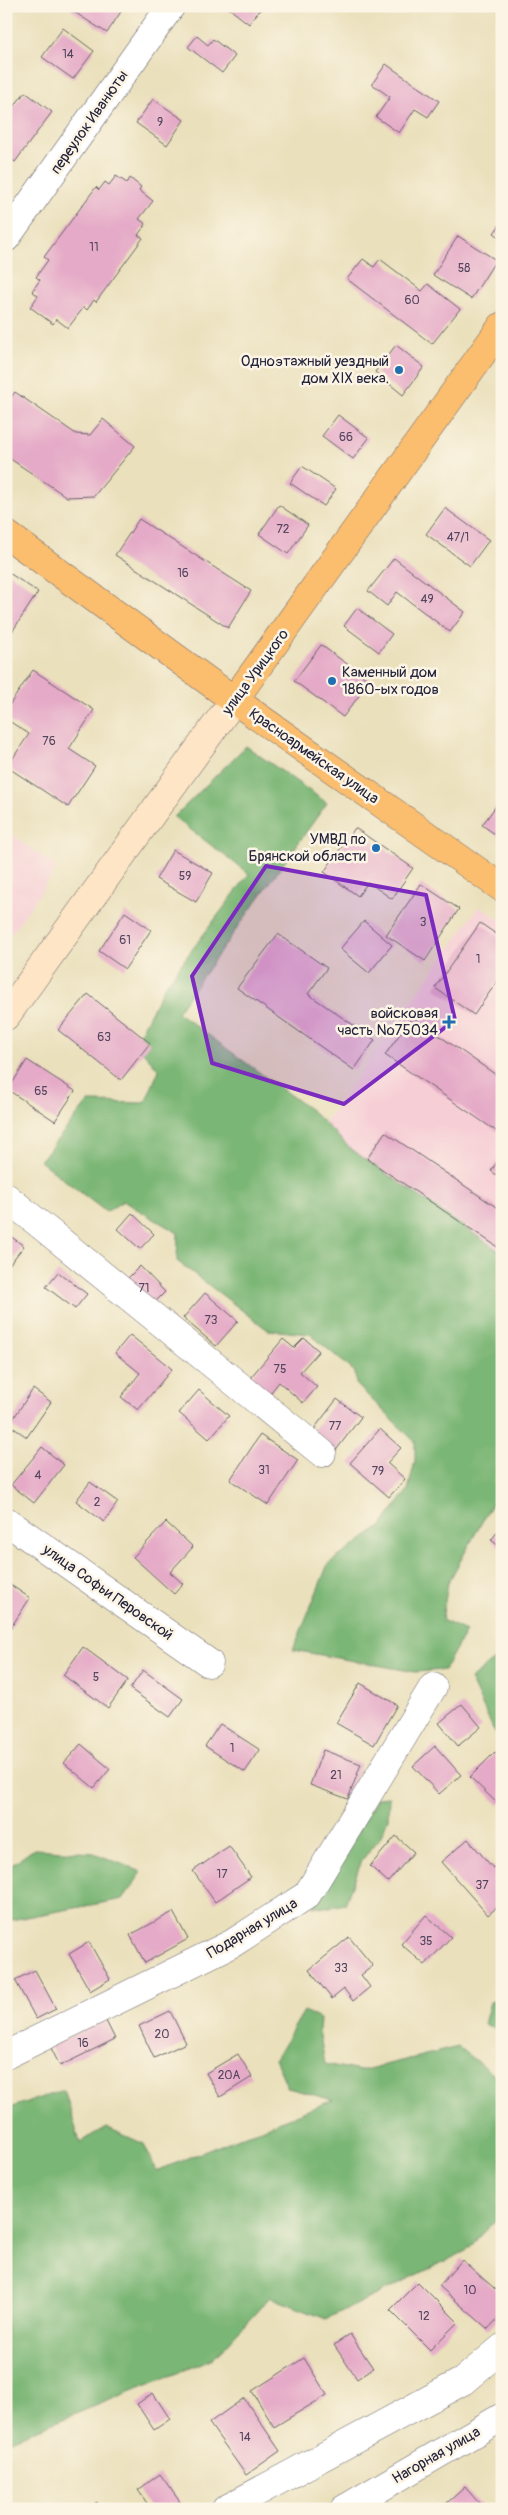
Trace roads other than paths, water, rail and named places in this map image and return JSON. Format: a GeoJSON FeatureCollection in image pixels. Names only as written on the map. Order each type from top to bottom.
{"type":"FeatureCollection","features":[{"type":"Feature","properties":{"kind":"main road","name":"улица Урицкого"},"geometry":{"type":"LineString","coordinates":[[6,1016],[502,326]]}},
{"type":"Feature","properties":{"kind":"main road","name":"Красноармейская улица"},"geometry":{"type":"LineString","coordinates":[[6,534],[234,700],[502,888]]}},
{"type":"Feature","properties":{"kind":"street","name":"переулок Иванюты"},"geometry":{"type":"LineString","coordinates":[[6,238],[171,6]]}},
{"type":"Feature","properties":{"kind":"street"},"geometry":{"type":"LineString","coordinates":[[6,1197],[322,1453]]}},
{"type":"Feature","properties":{"kind":"street","name":"улица Софьи Перовской"},"geometry":{"type":"LineString","coordinates":[[6,1521],[209,1663]]}},
{"type":"Feature","properties":{"kind":"street","name":"Подарная улица"},"geometry":{"type":"LineString","coordinates":[[6,2055],[233,1943],[307,1895],[433,1687]]}},
{"type":"Feature","properties":{"kind":"street"},"geometry":{"type":"LineString","coordinates":[[226,2509],[463,2380],[502,2348]]}},
{"type":"Feature","properties":{"kind":"street","name":"Нагорная улица"},"geometry":{"type":"LineString","coordinates":[[344,2509],[502,2417]]}},
{"type":"Feature","properties":{"kind":"place","name":"Одноэтажный уездный дом XIX века."},"geometry":{"type":"Point","coordinates":[399,370]}},
{"type":"Feature","properties":{"kind":"place","name":"Каменный дом 1860-ых годов"},"geometry":{"type":"Point","coordinates":[332,681]}},
{"type":"Feature","properties":{"kind":"place","name":"УМВД по Брянской области"},"geometry":{"type":"Point","coordinates":[376,848]}},
{"type":"Feature","properties":{"kind":"place","name":"войсковая часть №75034"},"geometry":{"type":"Point","coordinates":[449,1022]}}]}
